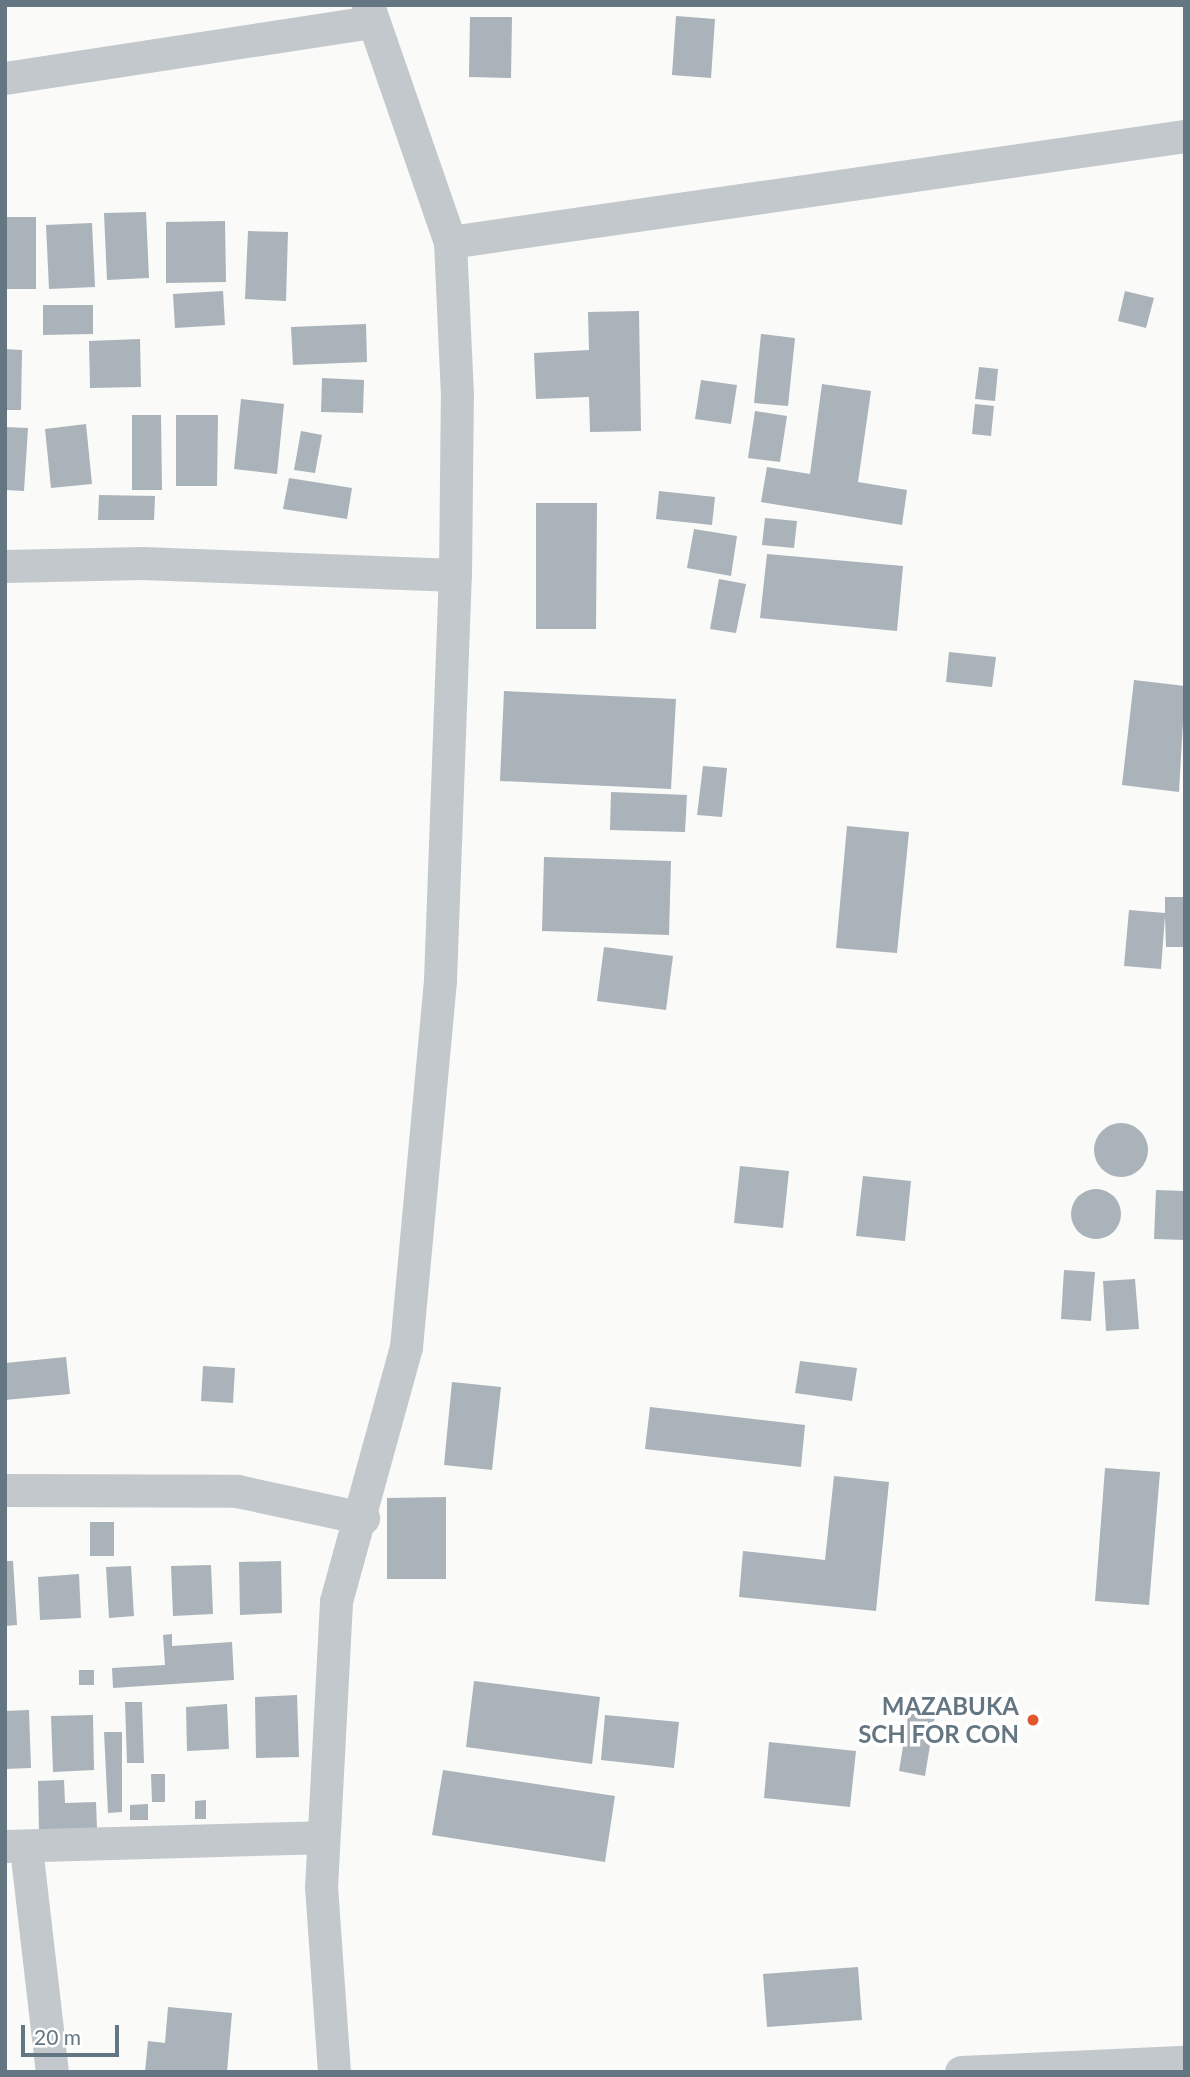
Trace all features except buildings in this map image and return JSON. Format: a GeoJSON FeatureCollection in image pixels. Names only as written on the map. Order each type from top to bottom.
{"type":"FeatureCollection","features":[{"type":"Feature","properties":{"kind":"street"},"geometry":{"type":"LineString","coordinates":[[5,78],[370,14],[450,242],[457,396],[454,575],[440,980],[406,1348],[363,1518],[336,1601],[321,1837],[334,2072]]}},
{"type":"Feature","properties":{"kind":"street"},"geometry":{"type":"LineString","coordinates":[[450,242],[1185,136]]}},
{"type":"Feature","properties":{"kind":"street"},"geometry":{"type":"LineString","coordinates":[[5,566],[142,563],[454,575]]}},
{"type":"Feature","properties":{"kind":"street"},"geometry":{"type":"LineString","coordinates":[[5,1490],[237,1491],[363,1518]]}},
{"type":"Feature","properties":{"kind":"street"},"geometry":{"type":"LineString","coordinates":[[52,2072],[16,1847],[321,1837]]}},
{"type":"Feature","properties":{"kind":"street"},"geometry":{"type":"LineString","coordinates":[[961,2072],[1185,2062]]}},
{"type":"Feature","properties":{"kind":"place","name":"MAZABUKA SCH FOR CON"},"geometry":{"type":"Point","coordinates":[1033,1720]}}]}
